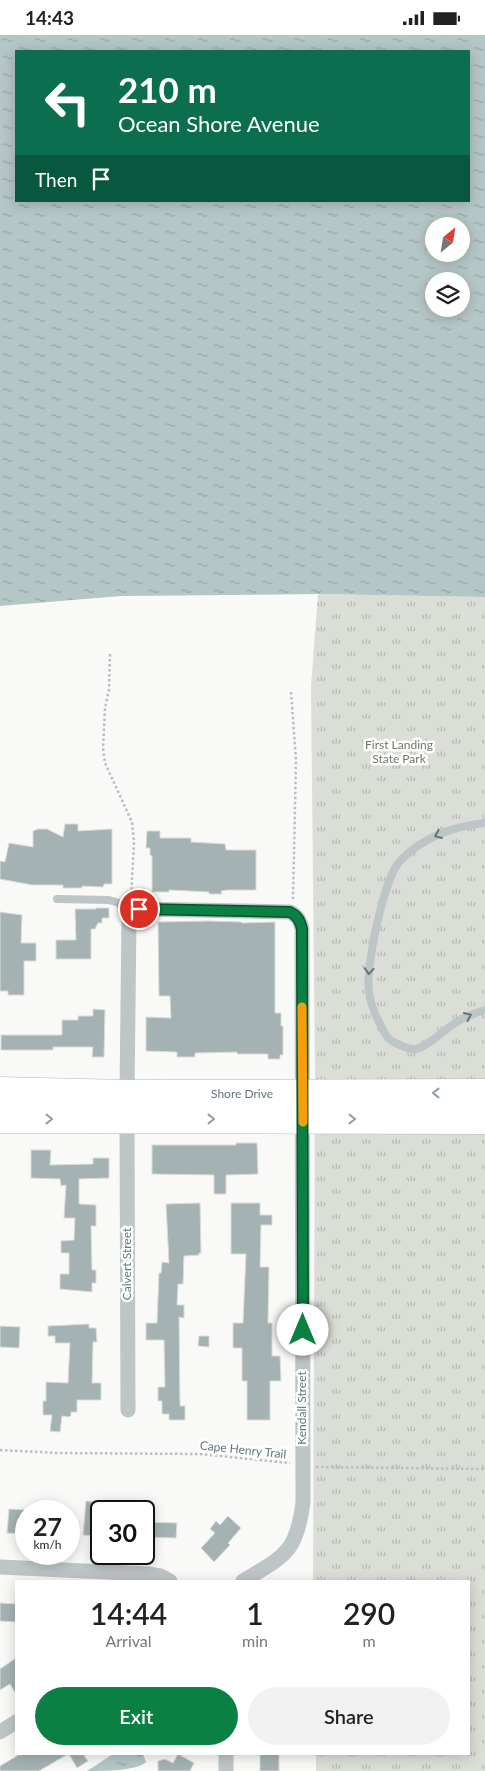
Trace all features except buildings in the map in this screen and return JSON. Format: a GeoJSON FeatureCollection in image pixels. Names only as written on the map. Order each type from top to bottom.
{"type":"FeatureCollection","features":[{"type":"Feature","properties":{"kind":"highway","name":"Shore Drive"},"geometry":{"type":"LineString","coordinates":[[0,1091],[127,1106]]}},
{"type":"Feature","properties":{"kind":"highway","name":"Shore Drive"},"geometry":{"type":"LineString","coordinates":[[302,1106],[485,1093]]}},
{"type":"Feature","properties":{"kind":"highway","name":"Shore Drive"},"geometry":{"type":"LineString","coordinates":[[0,1119],[127,1106],[302,1106],[485,1119]]}},
{"type":"Feature","properties":{"kind":"street"},"geometry":{"type":"LineString","coordinates":[[129,918],[139,909],[290,912]]}},
{"type":"Feature","properties":{"kind":"street","name":"Kendall Street"},"geometry":{"type":"LineString","coordinates":[[245,1580],[278,1560],[288,1550],[296,1538],[300,1525],[302,1502],[302,929],[300,920],[290,912]]}},
{"type":"Feature","properties":{"kind":"street","name":"Calvert Street"},"geometry":{"type":"LineString","coordinates":[[128,1409],[127,1106],[129,918]]}},
{"type":"Feature","properties":{"kind":"street"},"geometry":{"type":"LineString","coordinates":[[0,1567],[148,1574],[168,1580]]}},
{"type":"Feature","properties":{"kind":"street"},"geometry":{"type":"LineString","coordinates":[[0,1732],[15,1723]]}},
{"type":"Feature","properties":{"kind":"street"},"geometry":{"type":"LineString","coordinates":[[226,1755],[226,1771]]}},
{"type":"Feature","properties":{"kind":"lane"},"geometry":{"type":"LineString","coordinates":[[485,823],[442,833],[417,845],[398,862],[388,882],[372,944],[368,972],[369,993],[377,1017],[389,1039],[404,1046],[416,1049],[433,1040],[468,1015],[485,1010]]}},
{"type":"Feature","properties":{"kind":"lane"},"geometry":{"type":"LineString","coordinates":[[57,899],[109,900],[119,903],[129,918]]}},
{"type":"Feature","properties":{"kind":"path"},"geometry":{"type":"LineString","coordinates":[[110,654],[109,690],[103,749],[104,763],[132,822],[133,851],[129,918]]}},
{"type":"Feature","properties":{"kind":"path"},"geometry":{"type":"LineString","coordinates":[[290,912],[293,904],[296,759],[291,692]]}},
{"type":"Feature","properties":{"kind":"path","name":"Cape Henry Trail"},"geometry":{"type":"LineString","coordinates":[[0,1450],[57,1453],[200,1454],[302,1465],[374,1469],[485,1469]]}},
{"type":"Feature","properties":{"kind":"green space","name":"First Landing State Park"},"geometry":{"type":"Polygon","coordinates":[[[318,594],[485,597],[485,1771],[316,1771],[316,1755],[470,1755],[470,1580],[313,1580],[315,1074],[311,686],[318,594]]]}},
{"type":"Feature","properties":{"kind":"water"},"geometry":{"type":"Polygon","coordinates":[[[0,35],[485,35],[485,597],[318,594],[121,596],[0,606],[0,35]]]}},
{"type":"Feature","properties":{"kind":"water"},"geometry":{"type":"Polygon","coordinates":[[[111,1755],[143,1755],[146,1762],[128,1769],[87,1771],[111,1755]]]}},
{"type":"Feature","properties":{"kind":"slow traffic"},"geometry":{"type":"LineString","coordinates":[[302,1007],[303,1122]]}},
{"type":"Feature","properties":{"kind":"route"},"geometry":{"type":"LineString","coordinates":[[139,909],[290,912],[300,920],[302,929],[303,1330]]}}]}
